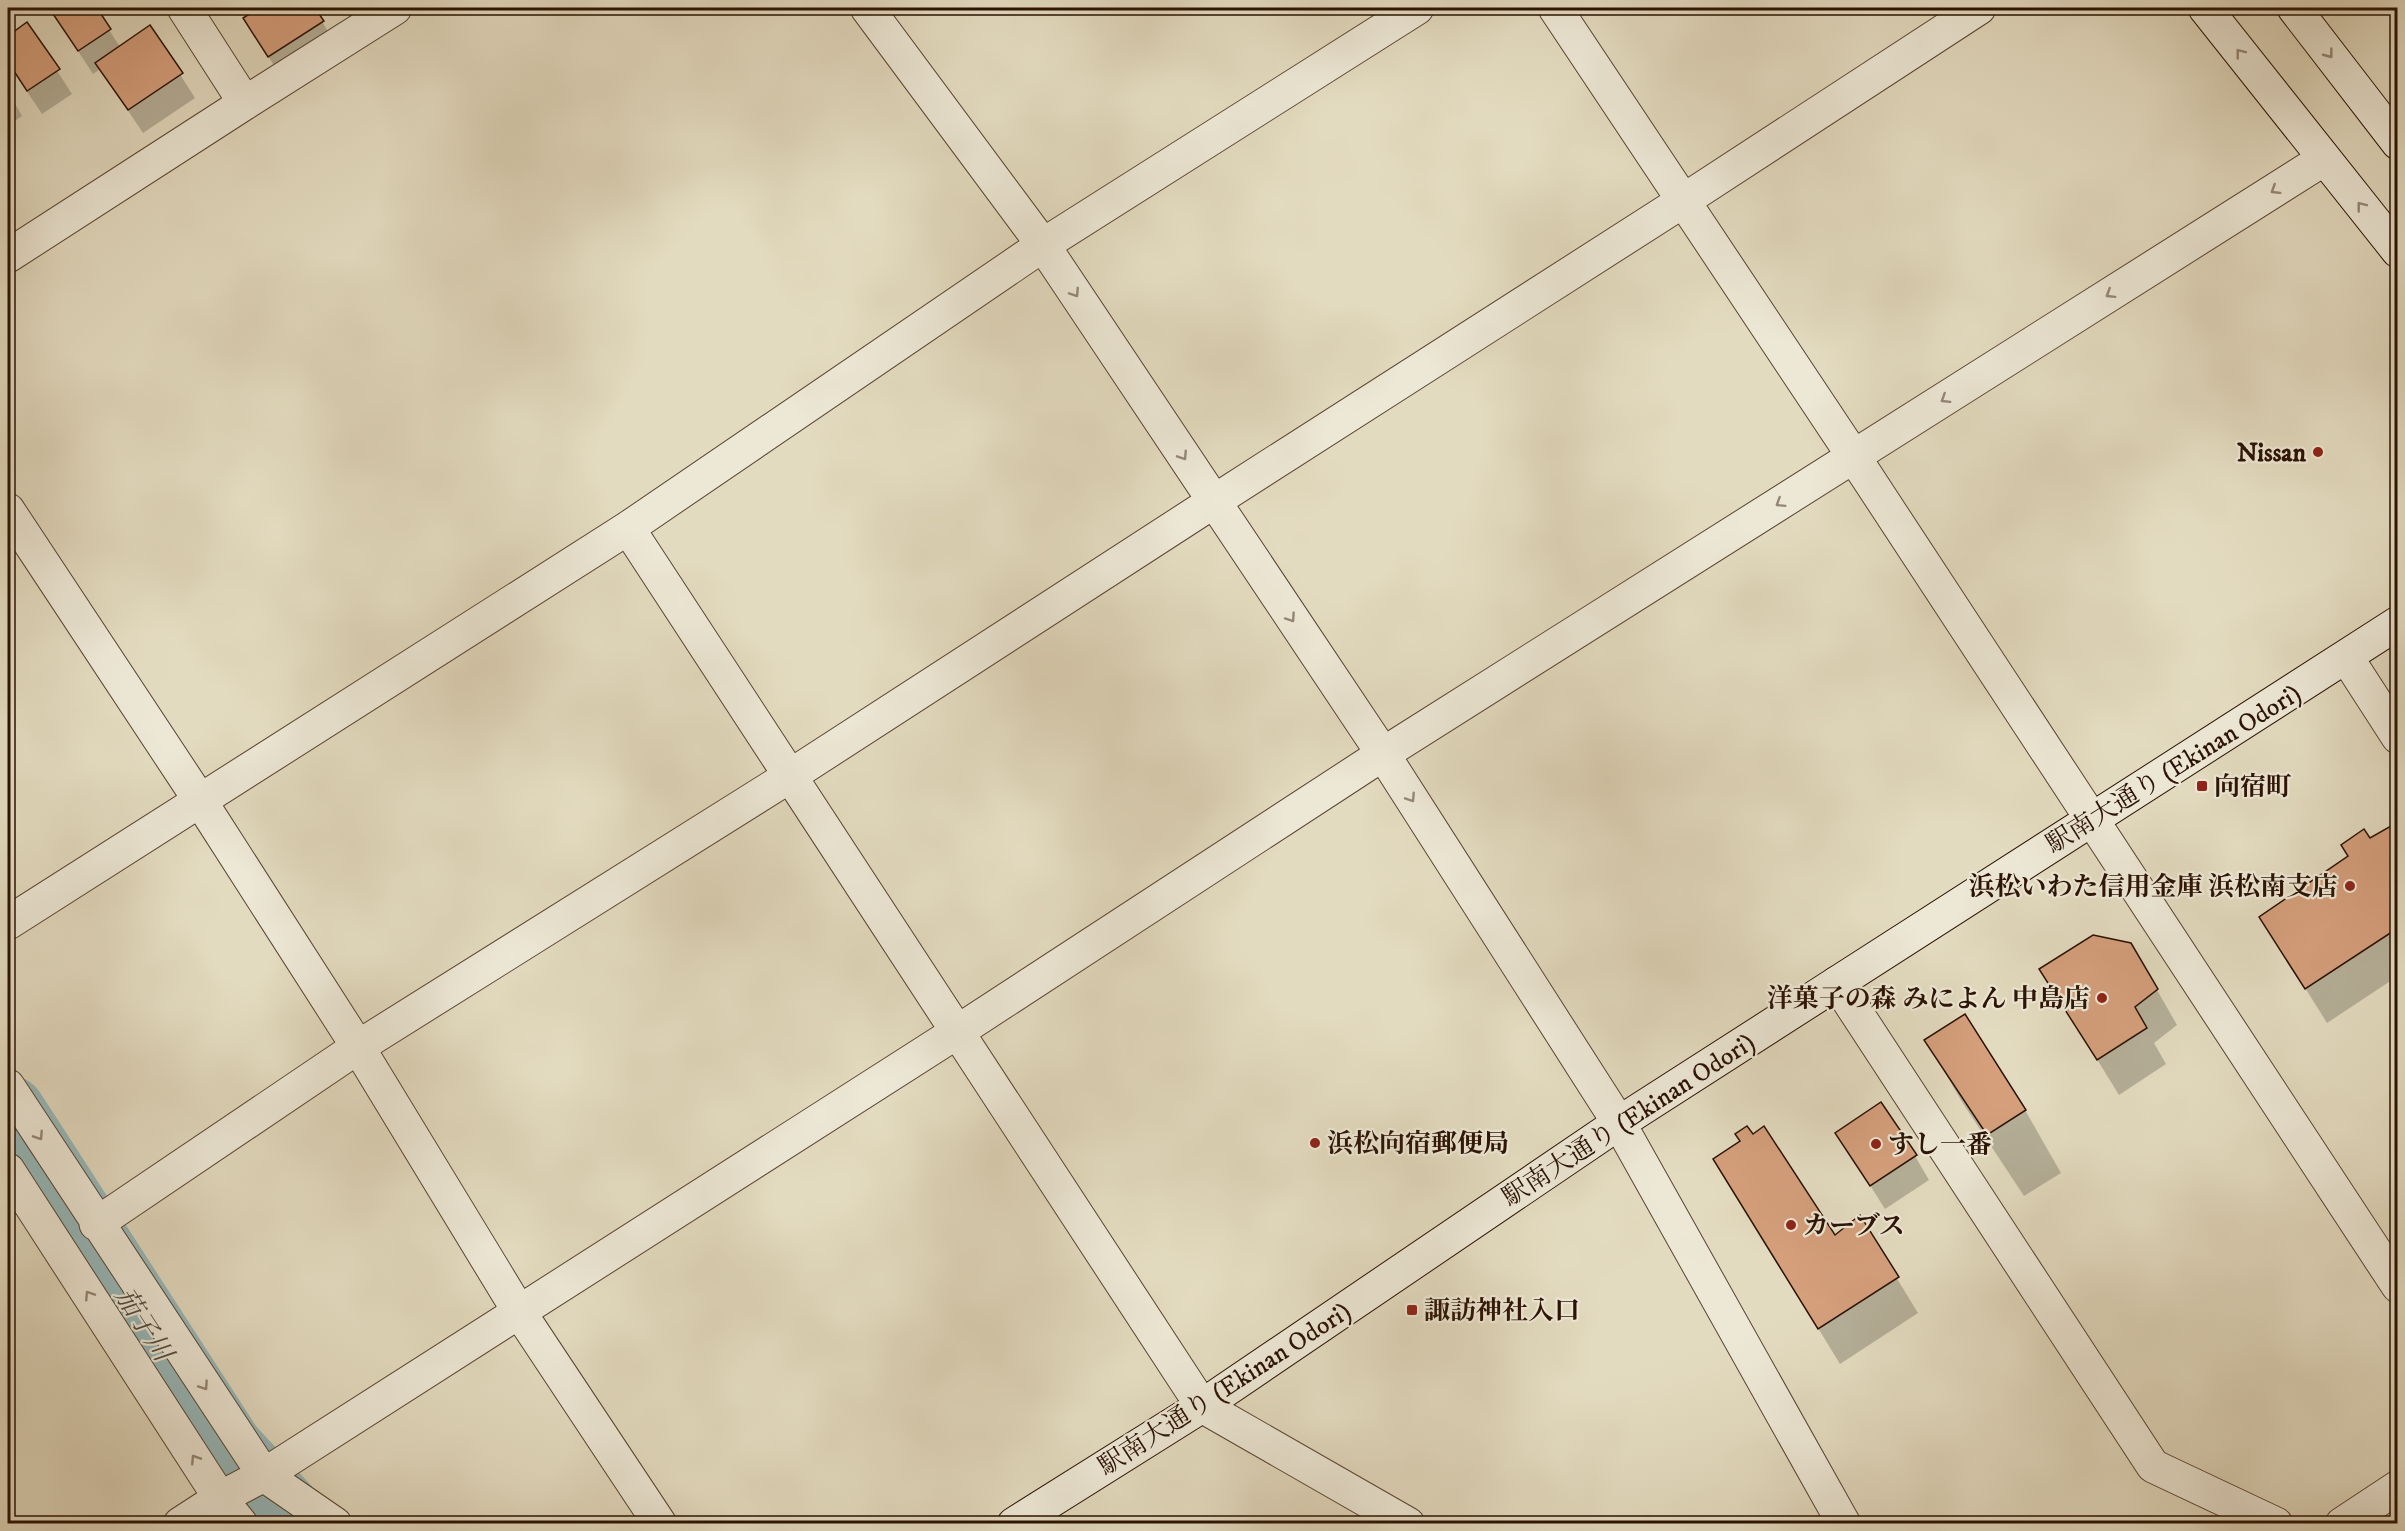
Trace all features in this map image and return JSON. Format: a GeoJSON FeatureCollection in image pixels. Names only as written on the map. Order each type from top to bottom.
{"type":"FeatureCollection","features":[{"type":"Feature","properties":{"kind":"street"},"geometry":{"type":"LineString","coordinates":[[184,8],[245,103]]}},
{"type":"Feature","properties":{"kind":"street"},"geometry":{"type":"LineString","coordinates":[[8,255],[395,8]]}},
{"type":"Feature","properties":{"kind":"street"},"geometry":{"type":"LineString","coordinates":[[867,8],[1043,245],[1383,754],[1619,1123],[1844,1524]]}},
{"type":"Feature","properties":{"kind":"street"},"geometry":{"type":"LineString","coordinates":[[8,923],[199,799],[628,528],[1043,245],[1417,8]]}},
{"type":"Feature","properties":{"kind":"street"},"geometry":{"type":"LineString","coordinates":[[1555,8],[2092,818],[2397,1286]]}},
{"type":"Feature","properties":{"kind":"street"},"geometry":{"type":"LineString","coordinates":[[96,1224],[358,1047],[790,776],[1979,8]]}},
{"type":"Feature","properties":{"kind":"street"},"geometry":{"type":"LineString","coordinates":[[2205,8],[2397,251]]}},
{"type":"Feature","properties":{"kind":"street"},"geometry":{"type":"LineString","coordinates":[[2294,8],[2392,124]]}},
{"type":"Feature","properties":{"kind":"street"},"geometry":{"type":"LineString","coordinates":[[180,1524],[220,1498],[264,1475],[518,1310],[957,1032],[1383,754],[2324,159]]}},
{"type":"Feature","properties":{"kind":"street"},"geometry":{"type":"LineString","coordinates":[[8,510],[199,799],[358,1047],[518,1310],[660,1524]]}},
{"type":"Feature","properties":{"kind":"street"},"geometry":{"type":"LineString","coordinates":[[628,528],[1202,1406],[1408,1524]]}},
{"type":"Feature","properties":{"kind":"street","name":"駅南大通り (Ekinan Odori)"},"geometry":{"type":"LineString","coordinates":[[1014,1524],[1202,1406],[1619,1123],[2092,818],[2347,658],[2397,623]]}},
{"type":"Feature","properties":{"kind":"street"},"geometry":{"type":"LineString","coordinates":[[2347,658],[2397,737]]}},
{"type":"Feature","properties":{"kind":"street"},"geometry":{"type":"LineString","coordinates":[[1837,982],[2153,1466],[2276,1524]]}},
{"type":"Feature","properties":{"kind":"street"},"geometry":{"type":"LineString","coordinates":[[8,1086],[96,1224],[264,1475],[335,1524]]}},
{"type":"Feature","properties":{"kind":"street"},"geometry":{"type":"LineString","coordinates":[[8,1170],[220,1498],[241,1524]]}},
{"type":"Feature","properties":{"kind":"street"},"geometry":{"type":"LineString","coordinates":[[2342,1524],[2397,1487]]}},
{"type":"Feature","properties":{"kind":"building"},"geometry":{"type":"Polygon","coordinates":[[[49,8],[97,8],[111,29],[78,51],[49,8]]]}},
{"type":"Feature","properties":{"kind":"building"},"geometry":{"type":"Polygon","coordinates":[[[259,8],[315,8],[324,21],[268,57],[243,18],[259,8]]]}},
{"type":"Feature","properties":{"kind":"building"},"geometry":{"type":"Polygon","coordinates":[[[27,22],[60,69],[27,91],[8,62],[8,36],[27,22]]]}},
{"type":"Feature","properties":{"kind":"building"},"geometry":{"type":"Polygon","coordinates":[[[150,25],[183,73],[128,110],[95,63],[150,25]]]}},
{"type":"Feature","properties":{"kind":"building","name":"浜松いわた信用金庫 浜松南支店"},"geometry":{"type":"Polygon","coordinates":[[[2398,822],[2398,928],[2305,989],[2259,917],[2348,856],[2341,845],[2364,829],[2370,838],[2398,822]]]}},
{"type":"Feature","properties":{"kind":"building","name":"洋菓子の森 みによん 中島店"},"geometry":{"type":"Polygon","coordinates":[[[2093,935],[2131,943],[2158,989],[2135,1007],[2147,1028],[2097,1060],[2039,969],[2093,935]]]}},
{"type":"Feature","properties":{"kind":"building"},"geometry":{"type":"Polygon","coordinates":[[[1965,1014],[2026,1110],[1987,1135],[1924,1040],[1965,1014]]]}},
{"type":"Feature","properties":{"kind":"building","name":"すし一番"},"geometry":{"type":"Polygon","coordinates":[[[1881,1102],[1917,1155],[1870,1186],[1835,1133],[1881,1102]]]}},
{"type":"Feature","properties":{"kind":"building","name":"カーブス"},"geometry":{"type":"Polygon","coordinates":[[[1747,1126],[1753,1134],[1764,1126],[1835,1235],[1860,1215],[1899,1277],[1818,1329],[1713,1159],[1740,1141],[1735,1134],[1747,1126]]]}},
{"type":"Feature","properties":{"kind":"waterway","name":"茄子川"},"geometry":{"type":"LineString","coordinates":[[8,1113],[227,1451],[295,1524]]}},
{"type":"Feature","properties":{"kind":"place","name":"Nissan"},"geometry":{"type":"Point","coordinates":[2318,452]}},
{"type":"Feature","properties":{"kind":"place","name":"向宿町"},"geometry":{"type":"Point","coordinates":[2202,786]}},
{"type":"Feature","properties":{"kind":"place","name":"浜松いわた信用金庫 浜松南支店"},"geometry":{"type":"Point","coordinates":[2350,886]}},
{"type":"Feature","properties":{"kind":"place","name":"洋菓子の森 みによん 中島店"},"geometry":{"type":"Point","coordinates":[2102,998]}},
{"type":"Feature","properties":{"kind":"place","name":"浜松向宿郵便局"},"geometry":{"type":"Point","coordinates":[1315,1143]}},
{"type":"Feature","properties":{"kind":"place","name":"すし一番"},"geometry":{"type":"Point","coordinates":[1876,1144]}},
{"type":"Feature","properties":{"kind":"place","name":"カーブス"},"geometry":{"type":"Point","coordinates":[1791,1225]}},
{"type":"Feature","properties":{"kind":"place","name":"諏訪神社入口"},"geometry":{"type":"Point","coordinates":[1412,1310]}}]}
